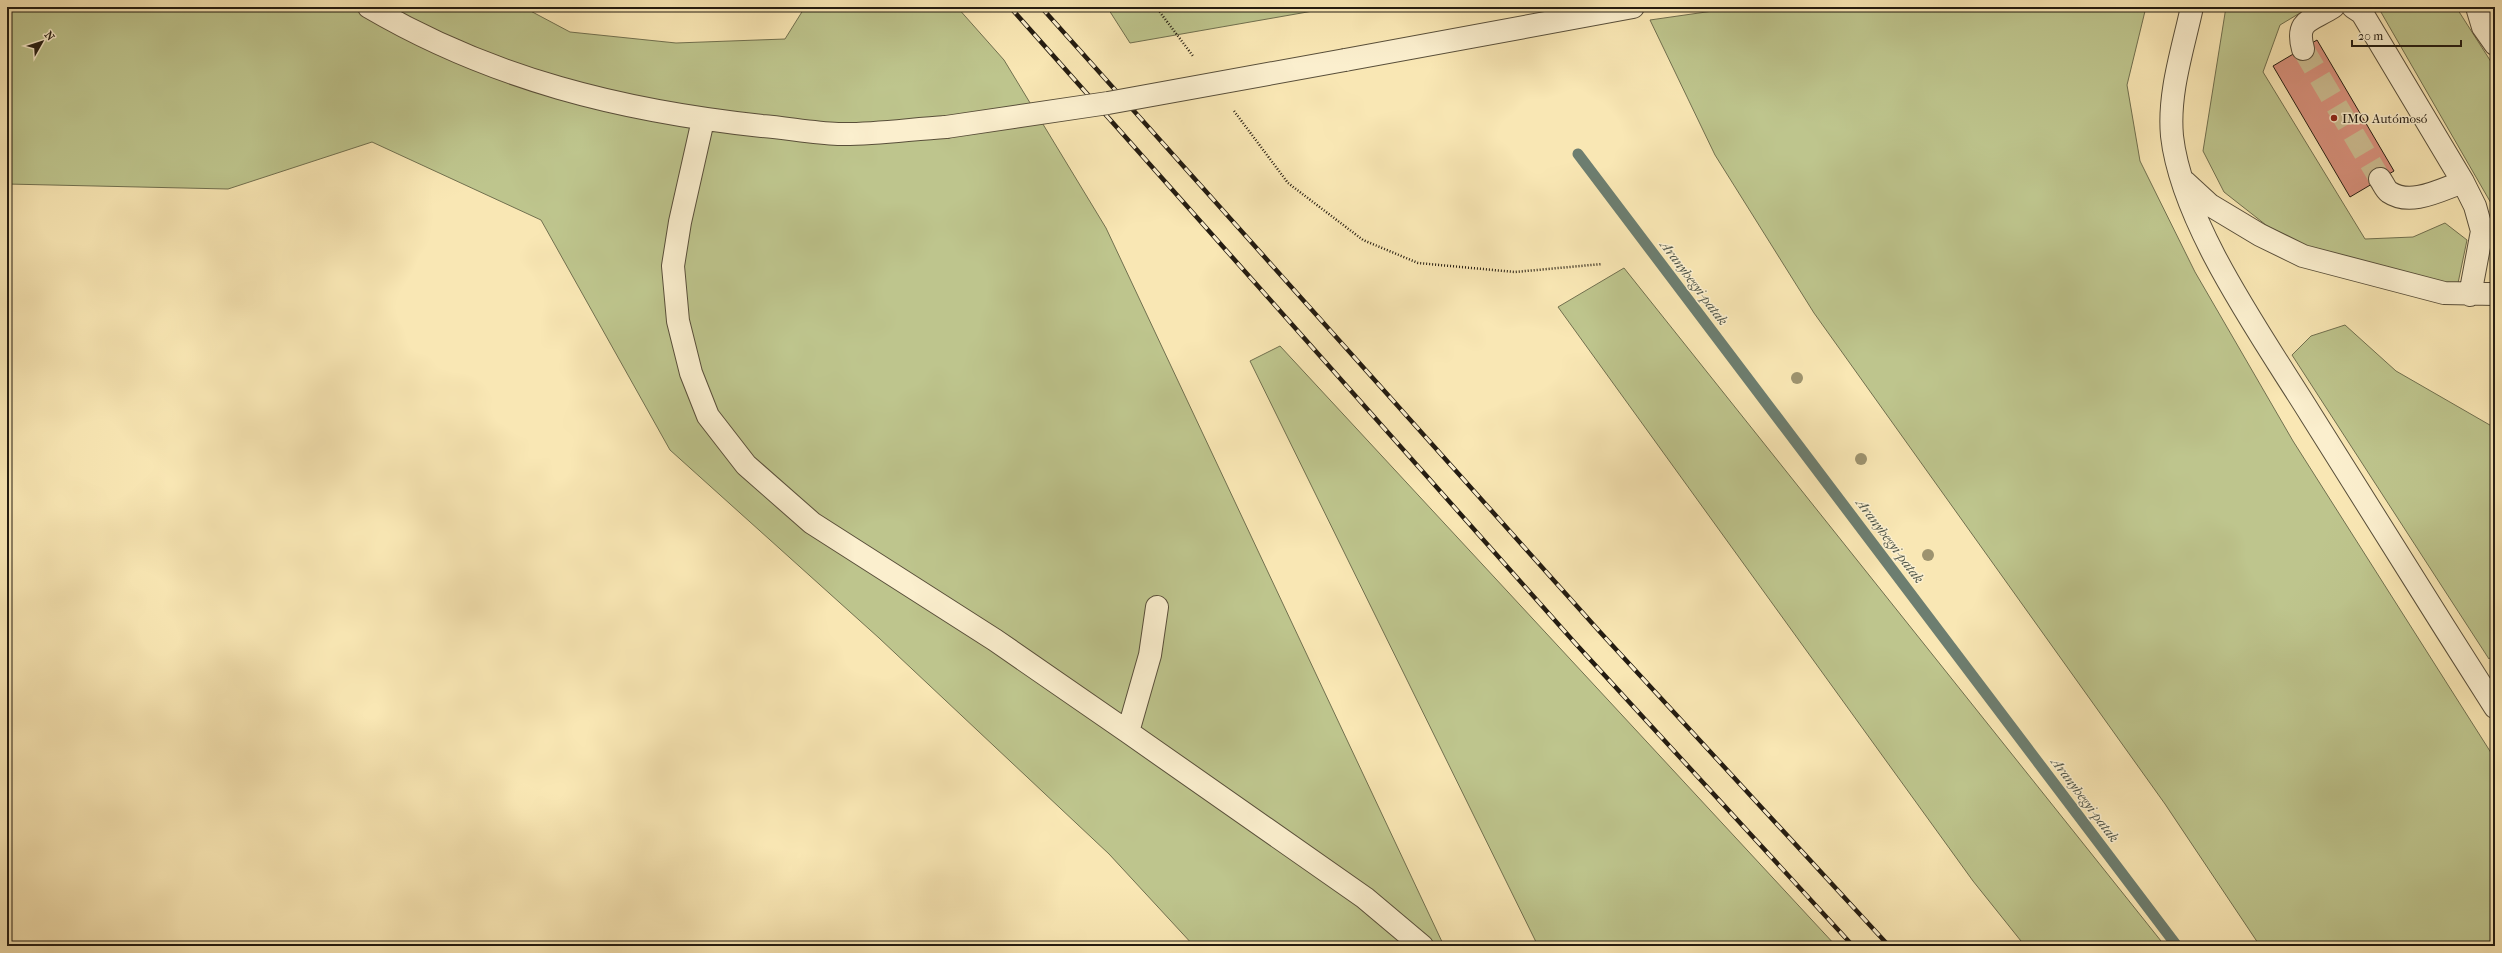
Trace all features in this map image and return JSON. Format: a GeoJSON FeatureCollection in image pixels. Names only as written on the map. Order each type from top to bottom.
{"type":"FeatureCollection","features":[{"type":"Feature","properties":{"kind":"street"},"geometry":{"type":"LineString","coordinates":[[369,7],[408,30],[479,61],[535,81],[615,104],[703,120],[838,134],[946,127],[1108,103],[1633,7]]}},
{"type":"Feature","properties":{"kind":"street"},"geometry":{"type":"LineString","coordinates":[[2192,7],[2172,101],[2172,136],[2181,179],[2201,228],[2231,285],[2495,707]]}},
{"type":"Feature","properties":{"kind":"street"},"geometry":{"type":"LineString","coordinates":[[2303,49],[2299,34],[2302,26],[2333,7]]}},
{"type":"Feature","properties":{"kind":"street"},"geometry":{"type":"LineString","coordinates":[[2477,7],[2483,27],[2495,44]]}},
{"type":"Feature","properties":{"kind":"street"},"geometry":{"type":"LineString","coordinates":[[2357,10],[2463,182],[2475,206],[2482,231],[2470,295]]}},
{"type":"Feature","properties":{"kind":"street"},"geometry":{"type":"LineString","coordinates":[[703,120],[680,222],[673,266],[678,321],[691,373],[708,416],[746,465],[812,523],[995,640],[1128,732],[1365,898],[1422,946]]}},
{"type":"Feature","properties":{"kind":"street"},"geometry":{"type":"LineString","coordinates":[[2181,179],[2210,205],[2260,235],[2302,256],[2444,293],[2470,295],[2495,294]]}},
{"type":"Feature","properties":{"kind":"street"},"geometry":{"type":"LineString","coordinates":[[2380,179],[2388,192],[2401,197],[2418,198],[2463,182]]}},
{"type":"Feature","properties":{"kind":"street"},"geometry":{"type":"LineString","coordinates":[[1128,732],[1150,655],[1157,606]]}},
{"type":"Feature","properties":{"kind":"path"},"geometry":{"type":"LineString","coordinates":[[1156,7],[1194,57]]}},
{"type":"Feature","properties":{"kind":"path"},"geometry":{"type":"LineString","coordinates":[[1232,107],[1288,182],[1363,240],[1418,263],[1515,272],[1602,264]]}},
{"type":"Feature","properties":{"kind":"green space"},"geometry":{"type":"Polygon","coordinates":[[[7,7],[523,7],[570,32],[676,43],[785,39],[805,7],[957,7],[1004,60],[1106,228],[1444,946],[1194,946],[1109,854],[879,638],[670,450],[541,220],[372,142],[228,189],[7,184],[7,7]]]}},
{"type":"Feature","properties":{"kind":"green space"},"geometry":{"type":"Polygon","coordinates":[[[1107,7],[1336,7],[1130,43],[1107,7]]]}},
{"type":"Feature","properties":{"kind":"green space"},"geometry":{"type":"Polygon","coordinates":[[[1741,7],[2146,7],[2127,85],[2140,161],[2195,272],[2293,441],[2495,759],[2495,946],[2260,946],[2165,804],[1814,313],[1715,155],[1650,20],[1741,7]]]}},
{"type":"Feature","properties":{"kind":"green space"},"geometry":{"type":"Polygon","coordinates":[[[2226,7],[2310,7],[2280,25],[2263,72],[2365,239],[2413,237],[2445,223],[2467,240],[2457,288],[2335,261],[2266,225],[2224,192],[2203,151],[2226,7]]]}},
{"type":"Feature","properties":{"kind":"green space"},"geometry":{"type":"Polygon","coordinates":[[[2378,7],[2456,7],[2495,68],[2495,210],[2378,7]]]}},
{"type":"Feature","properties":{"kind":"green space"},"geometry":{"type":"Polygon","coordinates":[[[1624,268],[2165,946],[2025,946],[1973,881],[1558,307],[1624,268]]]}},
{"type":"Feature","properties":{"kind":"green space"},"geometry":{"type":"Polygon","coordinates":[[[2345,325],[2396,371],[2495,428],[2495,652],[2489,659],[2292,355],[2311,336],[2345,325]]]}},
{"type":"Feature","properties":{"kind":"green space"},"geometry":{"type":"Polygon","coordinates":[[[1280,346],[1836,946],[1538,946],[1250,361],[1280,346]]]}},
{"type":"Feature","properties":{"kind":"building","name":"IMO Autómosó"},"geometry":{"type":"Polygon","coordinates":[[[2317,40],[2394,171],[2350,197],[2273,66],[2317,40]]]}},
{"type":"Feature","properties":{"kind":"waterway","name":"Aranyhegyi-patak"},"geometry":{"type":"LineString","coordinates":[[1578,154],[2177,946]]}},
{"type":"Feature","properties":{"kind":"tunnel"},"geometry":{"type":"LineString","coordinates":[[2303,49],[2380,179]]}},
{"type":"Feature","properties":{"kind":"railway"},"geometry":{"type":"LineString","coordinates":[[1010,7],[1575,643],[1853,946]]}},
{"type":"Feature","properties":{"kind":"railway"},"geometry":{"type":"LineString","coordinates":[[1041,7],[1600,632],[1889,946]]}},
{"type":"Feature","properties":{"kind":"place","name":"IMO Autómosó"},"geometry":{"type":"Point","coordinates":[2334,118]}}]}
